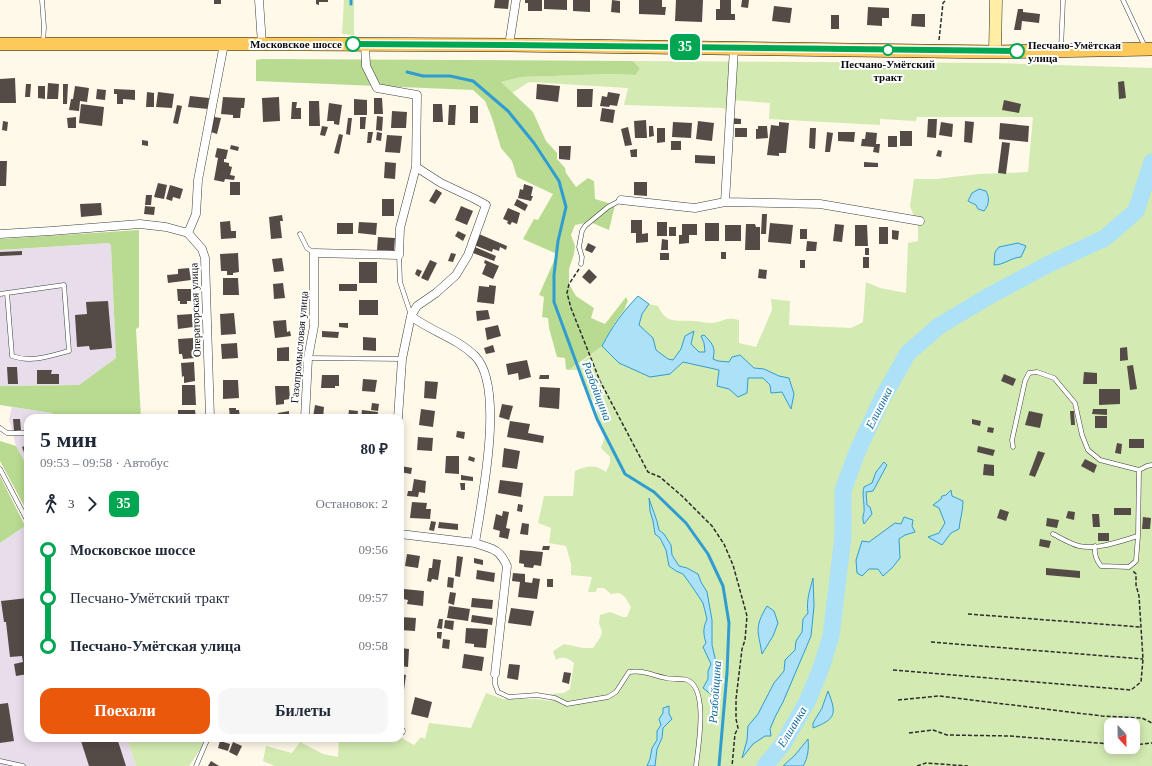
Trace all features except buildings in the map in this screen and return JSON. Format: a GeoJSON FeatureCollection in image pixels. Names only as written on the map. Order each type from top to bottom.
{"type":"FeatureCollection","features":[{"type":"Feature","properties":{"kind":"main road"},"geometry":{"type":"LineString","coordinates":[[995,52],[996,0]]}},
{"type":"Feature","properties":{"kind":"main road"},"geometry":{"type":"LineString","coordinates":[[0,44],[509,45],[995,52],[1061,52],[1149,49]]}},
{"type":"Feature","properties":{"kind":"street"},"geometry":{"type":"LineString","coordinates":[[259,0],[262,44]]}},
{"type":"Feature","properties":{"kind":"street"},"geometry":{"type":"LineString","coordinates":[[509,45],[516,0]]}},
{"type":"Feature","properties":{"kind":"street"},"geometry":{"type":"LineString","coordinates":[[0,234],[51,232],[140,224],[166,226],[188,233],[196,214],[198,180],[224,44]]}},
{"type":"Feature","properties":{"kind":"street"},"geometry":{"type":"LineString","coordinates":[[314,253],[399,255],[400,228],[416,167],[416,95],[377,88],[366,66],[365,44]]}},
{"type":"Feature","properties":{"kind":"street"},"geometry":{"type":"LineString","coordinates":[[725,202],[734,48]]}},
{"type":"Feature","properties":{"kind":"street"},"geometry":{"type":"LineString","coordinates":[[398,414],[402,359],[411,316],[417,306],[436,294],[456,275],[468,255],[486,205],[475,198],[441,183],[416,167]]}},
{"type":"Feature","properties":{"kind":"street"},"geometry":{"type":"LineString","coordinates":[[621,200],[695,208],[725,202],[820,204],[920,221]]}},
{"type":"Feature","properties":{"kind":"street","name":"Операторская улица"},"geometry":{"type":"LineString","coordinates":[[188,233],[202,249],[205,258],[210,414]]}},
{"type":"Feature","properties":{"kind":"street","name":"Газопромысловая улица"},"geometry":{"type":"LineString","coordinates":[[305,414],[308,358],[314,326],[314,253]]}},
{"type":"Feature","properties":{"kind":"street"},"geometry":{"type":"LineString","coordinates":[[411,316],[422,324],[459,344],[475,357],[483,370],[486,380],[489,398],[490,433],[485,479],[474,543]]}},
{"type":"Feature","properties":{"kind":"street"},"geometry":{"type":"LineString","coordinates":[[404,534],[474,543],[494,549],[503,556],[507,566],[495,674]]}},
{"type":"Feature","properties":{"kind":"lane"},"geometry":{"type":"LineString","coordinates":[[42,0],[44,27],[42,45]]}},
{"type":"Feature","properties":{"kind":"lane"},"geometry":{"type":"LineString","coordinates":[[1061,52],[1063,0]]}},
{"type":"Feature","properties":{"kind":"lane"},"geometry":{"type":"LineString","coordinates":[[1123,0],[1149,49]]}},
{"type":"Feature","properties":{"kind":"lane"},"geometry":{"type":"LineString","coordinates":[[582,264],[582,257],[579,247],[582,231],[585,226],[608,206],[621,200]]}},
{"type":"Feature","properties":{"kind":"lane"},"geometry":{"type":"LineString","coordinates":[[300,234],[307,248],[314,253]]}},
{"type":"Feature","properties":{"kind":"lane"},"geometry":{"type":"LineString","coordinates":[[399,255],[400,282],[411,316]]}},
{"type":"Feature","properties":{"kind":"lane"},"geometry":{"type":"LineString","coordinates":[[0,294],[6,293],[64,285],[69,351],[40,358],[22,360],[12,356],[6,293]]}},
{"type":"Feature","properties":{"kind":"lane"},"geometry":{"type":"LineString","coordinates":[[308,358],[402,359]]}},
{"type":"Feature","properties":{"kind":"lane"},"geometry":{"type":"LineString","coordinates":[[1013,447],[1012,440],[1025,381],[1029,373],[1037,372],[1054,378],[1075,403],[1082,435],[1088,450],[1100,460],[1139,470],[1147,466],[1152,466]]}},
{"type":"Feature","properties":{"kind":"lane"},"geometry":{"type":"LineString","coordinates":[[0,428],[7,433],[24,433]]}},
{"type":"Feature","properties":{"kind":"lane"},"geometry":{"type":"LineString","coordinates":[[0,469],[24,514]]}},
{"type":"Feature","properties":{"kind":"lane"},"geometry":{"type":"LineString","coordinates":[[1095,546],[1097,561],[1101,566],[1129,567],[1136,561],[1139,470]]}},
{"type":"Feature","properties":{"kind":"lane"},"geometry":{"type":"LineString","coordinates":[[1053,534],[1079,546],[1104,545],[1138,536]]}},
{"type":"Feature","properties":{"kind":"lane"},"geometry":{"type":"LineString","coordinates":[[495,674],[495,684],[498,692],[508,697],[537,695],[554,698],[567,704],[608,697],[616,692],[629,672],[640,671],[659,677],[688,680],[696,687],[700,700],[696,766]]}},
{"type":"Feature","properties":{"kind":"lane"},"geometry":{"type":"LineString","coordinates":[[196,766],[206,742]]}},
{"type":"Feature","properties":{"kind":"lane"},"geometry":{"type":"LineString","coordinates":[[0,761],[23,766]]}},
{"type":"Feature","properties":{"kind":"path"},"geometry":{"type":"LineString","coordinates":[[938,51],[943,3],[946,0]]}},
{"type":"Feature","properties":{"kind":"path"},"geometry":{"type":"LineString","coordinates":[[582,264],[569,284],[567,293],[600,381],[648,472],[660,477],[682,496],[712,526],[724,544],[733,565],[747,616],[736,699],[736,719],[738,728],[735,734],[732,766]]}},
{"type":"Feature","properties":{"kind":"path"},"geometry":{"type":"LineString","coordinates":[[893,670],[1131,690],[1141,682],[1143,659],[1136,574],[1129,567]]}},
{"type":"Feature","properties":{"kind":"path"},"geometry":{"type":"LineString","coordinates":[[968,614],[1140,627]]}},
{"type":"Feature","properties":{"kind":"path"},"geometry":{"type":"LineString","coordinates":[[931,642],[1143,659]]}},
{"type":"Feature","properties":{"kind":"path"},"geometry":{"type":"LineString","coordinates":[[898,700],[939,696],[1102,716],[1142,718],[1152,723]]}},
{"type":"Feature","properties":{"kind":"path"},"geometry":{"type":"LineString","coordinates":[[910,733],[933,730],[947,735],[1010,736],[1104,743]]}},
{"type":"Feature","properties":{"kind":"path"},"geometry":{"type":"LineString","coordinates":[[1140,745],[1152,744]]}},
{"type":"Feature","properties":{"kind":"path"},"geometry":{"type":"LineString","coordinates":[[917,766],[926,763],[968,766]]}},
{"type":"Feature","properties":{"kind":"shaded area"},"geometry":{"type":"Polygon","coordinates":[[[109,243],[111,246],[116,358],[79,385],[0,386],[0,250],[109,243]]]}},
{"type":"Feature","properties":{"kind":"shaded area"},"geometry":{"type":"Polygon","coordinates":[[[12,407],[53,414],[24,414],[24,461],[16,446],[9,419],[12,407]]]}},
{"type":"Feature","properties":{"kind":"shaded area"},"geometry":{"type":"Polygon","coordinates":[[[24,527],[24,742],[128,742],[136,766],[0,766],[0,543],[24,527]]]}},
{"type":"Feature","properties":{"kind":"green space"},"geometry":{"type":"Polygon","coordinates":[[[344,0],[354,0],[354,35],[342,34],[344,0]]]}},
{"type":"Feature","properties":{"kind":"green space"},"geometry":{"type":"Polygon","coordinates":[[[256,60],[633,61],[640,68],[636,75],[611,74],[521,77],[501,82],[533,112],[546,141],[557,153],[557,159],[565,168],[566,173],[576,187],[588,178],[594,181],[595,199],[615,205],[609,230],[590,222],[575,225],[571,235],[575,246],[569,269],[569,284],[576,296],[594,308],[591,318],[605,324],[626,297],[628,301],[602,346],[569,370],[566,369],[565,358],[557,357],[549,328],[548,318],[542,317],[544,297],[539,295],[557,254],[523,239],[534,219],[538,220],[553,194],[517,177],[512,161],[501,148],[485,101],[473,90],[256,81],[256,60]]]}},
{"type":"Feature","properties":{"kind":"green space"},"geometry":{"type":"Polygon","coordinates":[[[633,61],[995,63],[1152,68],[1152,766],[275,766],[263,761],[266,746],[292,753],[300,742],[323,754],[338,757],[339,742],[404,742],[404,739],[414,745],[421,737],[425,739],[429,723],[471,728],[486,693],[503,699],[536,699],[551,701],[551,694],[564,693],[570,689],[574,663],[566,658],[559,658],[556,660],[553,651],[564,644],[583,648],[593,648],[602,632],[599,623],[600,615],[610,612],[627,617],[631,607],[625,597],[619,593],[611,594],[604,588],[597,588],[596,592],[588,592],[592,577],[571,575],[571,564],[566,546],[549,543],[551,528],[538,523],[544,496],[573,496],[575,471],[583,468],[595,467],[606,472],[610,463],[610,457],[601,448],[604,440],[604,432],[597,418],[598,407],[582,384],[578,370],[569,370],[590,356],[624,310],[638,296],[649,304],[658,306],[664,316],[676,321],[711,323],[727,319],[739,320],[739,343],[756,347],[772,310],[771,299],[790,301],[789,325],[851,328],[863,322],[866,282],[880,288],[906,293],[908,243],[918,241],[918,227],[910,206],[914,179],[936,179],[979,174],[1028,172],[1033,117],[917,117],[916,121],[880,119],[880,125],[769,119],[770,103],[733,100],[732,114],[723,108],[624,105],[628,88],[529,82],[512,93],[501,82],[521,77],[611,74],[636,75],[640,68],[633,61]]]}},
{"type":"Feature","properties":{"kind":"green space"},"geometry":{"type":"Polygon","coordinates":[[[139,230],[139,327],[136,329],[141,414],[53,414],[0,405],[0,386],[79,385],[116,358],[111,246],[109,243],[0,250],[0,239],[139,230]]]}},
{"type":"Feature","properties":{"kind":"green space"},"geometry":{"type":"Polygon","coordinates":[[[0,441],[16,446],[24,461],[24,506],[0,461],[0,441]]]}},
{"type":"Feature","properties":{"kind":"green space"},"geometry":{"type":"Polygon","coordinates":[[[0,476],[24,527],[0,543],[0,476]]]}},
{"type":"Feature","properties":{"kind":"green space"},"geometry":{"type":"Polygon","coordinates":[[[128,742],[205,742],[189,766],[136,766],[128,742]]]}},
{"type":"Feature","properties":{"kind":"water"},"geometry":{"type":"Polygon","coordinates":[[[979,189],[986,191],[988,196],[988,204],[984,211],[978,209],[976,205],[968,201],[972,193],[979,189]]]}},
{"type":"Feature","properties":{"kind":"water"},"geometry":{"type":"Polygon","coordinates":[[[1018,243],[1026,246],[1021,257],[994,265],[995,252],[999,247],[1018,243]]]}},
{"type":"Feature","properties":{"kind":"water"},"geometry":{"type":"Polygon","coordinates":[[[638,296],[649,304],[642,314],[639,325],[653,338],[656,350],[668,359],[673,360],[681,349],[685,336],[694,331],[691,344],[699,352],[705,352],[704,343],[701,336],[704,335],[714,348],[713,359],[729,362],[732,357],[740,355],[754,368],[764,369],[779,376],[789,378],[794,394],[791,409],[782,392],[771,393],[770,385],[763,378],[748,378],[747,393],[738,397],[729,389],[717,386],[719,370],[683,362],[670,374],[650,377],[619,363],[602,346],[618,320],[638,296]]]}},
{"type":"Feature","properties":{"kind":"water"},"geometry":{"type":"Polygon","coordinates":[[[884,462],[887,465],[873,491],[866,492],[867,505],[870,507],[872,514],[864,524],[864,487],[872,483],[876,472],[884,462]]]}},
{"type":"Feature","properties":{"kind":"water"},"geometry":{"type":"Polygon","coordinates":[[[951,490],[952,496],[963,501],[962,512],[959,529],[951,533],[942,545],[928,537],[939,533],[945,523],[939,508],[933,505],[951,490]]]}},
{"type":"Feature","properties":{"kind":"water"},"geometry":{"type":"Polygon","coordinates":[[[649,498],[659,530],[664,534],[671,545],[672,555],[679,566],[687,568],[698,574],[707,592],[712,620],[712,645],[716,662],[714,673],[714,697],[703,688],[708,679],[708,671],[711,664],[703,647],[706,643],[704,631],[707,619],[703,603],[683,574],[669,566],[666,550],[660,538],[655,534],[649,498]]]}},
{"type":"Feature","properties":{"kind":"water"},"geometry":{"type":"Polygon","coordinates":[[[904,517],[913,520],[912,526],[915,532],[905,535],[899,539],[900,558],[892,568],[883,576],[878,569],[869,569],[862,576],[857,573],[856,560],[862,541],[869,542],[895,523],[901,524],[904,517]]]}},
{"type":"Feature","properties":{"kind":"water"},"geometry":{"type":"Polygon","coordinates":[[[813,578],[814,606],[811,636],[770,729],[771,736],[765,736],[753,744],[742,758],[747,740],[748,726],[758,714],[774,683],[784,671],[785,660],[795,650],[796,641],[802,632],[803,619],[808,613],[808,599],[813,578]]]}},
{"type":"Feature","properties":{"kind":"water"},"geometry":{"type":"Polygon","coordinates":[[[767,606],[774,611],[778,623],[773,636],[762,654],[758,629],[760,619],[767,606]]]}},
{"type":"Feature","properties":{"kind":"water"},"geometry":{"type":"Polygon","coordinates":[[[828,691],[833,705],[832,715],[826,722],[813,728],[813,723],[822,708],[828,691]]]}},
{"type":"Feature","properties":{"kind":"water"},"geometry":{"type":"Polygon","coordinates":[[[669,706],[669,714],[672,719],[663,728],[662,738],[657,749],[655,766],[647,766],[652,748],[657,740],[657,731],[661,725],[659,719],[663,713],[663,708],[669,706]]]}},
{"type":"Feature","properties":{"kind":"water"},"geometry":{"type":"Polygon","coordinates":[[[808,739],[808,753],[803,766],[783,766],[795,755],[808,739]]]}},
{"type":"Feature","properties":{"kind":"waterway","name":"Разбойщина"},"geometry":{"type":"LineString","coordinates":[[407,72],[423,76],[450,76],[473,81],[508,111],[534,143],[559,181],[566,207],[558,241],[554,275],[554,302],[597,419],[625,474],[654,492],[686,523],[708,554],[723,586],[729,623],[727,673],[719,766]]}},
{"type":"Feature","properties":{"kind":"waterway","name":"Елшанка"},"geometry":{"type":"LineString","coordinates":[[765,766],[783,744],[807,702],[821,668],[831,636],[843,537],[843,490],[858,450],[882,399],[908,353],[939,326],[989,296],[1049,264],[1105,238],[1136,211],[1152,162]]}},
{"type":"Feature","properties":{"kind":"bus line","name":"35"},"geometry":{"type":"LineString","coordinates":[[353,44],[980,52],[1017,51]]}},
{"type":"Feature","properties":{"kind":"place","name":"Московское шоссе"},"geometry":{"type":"Point","coordinates":[353,44]}},
{"type":"Feature","properties":{"kind":"place","name":"Песчано-Умётский тракт"},"geometry":{"type":"Point","coordinates":[888,50]}},
{"type":"Feature","properties":{"kind":"place","name":"Песчано-Умётская улица"},"geometry":{"type":"Point","coordinates":[1017,51]}}]}
